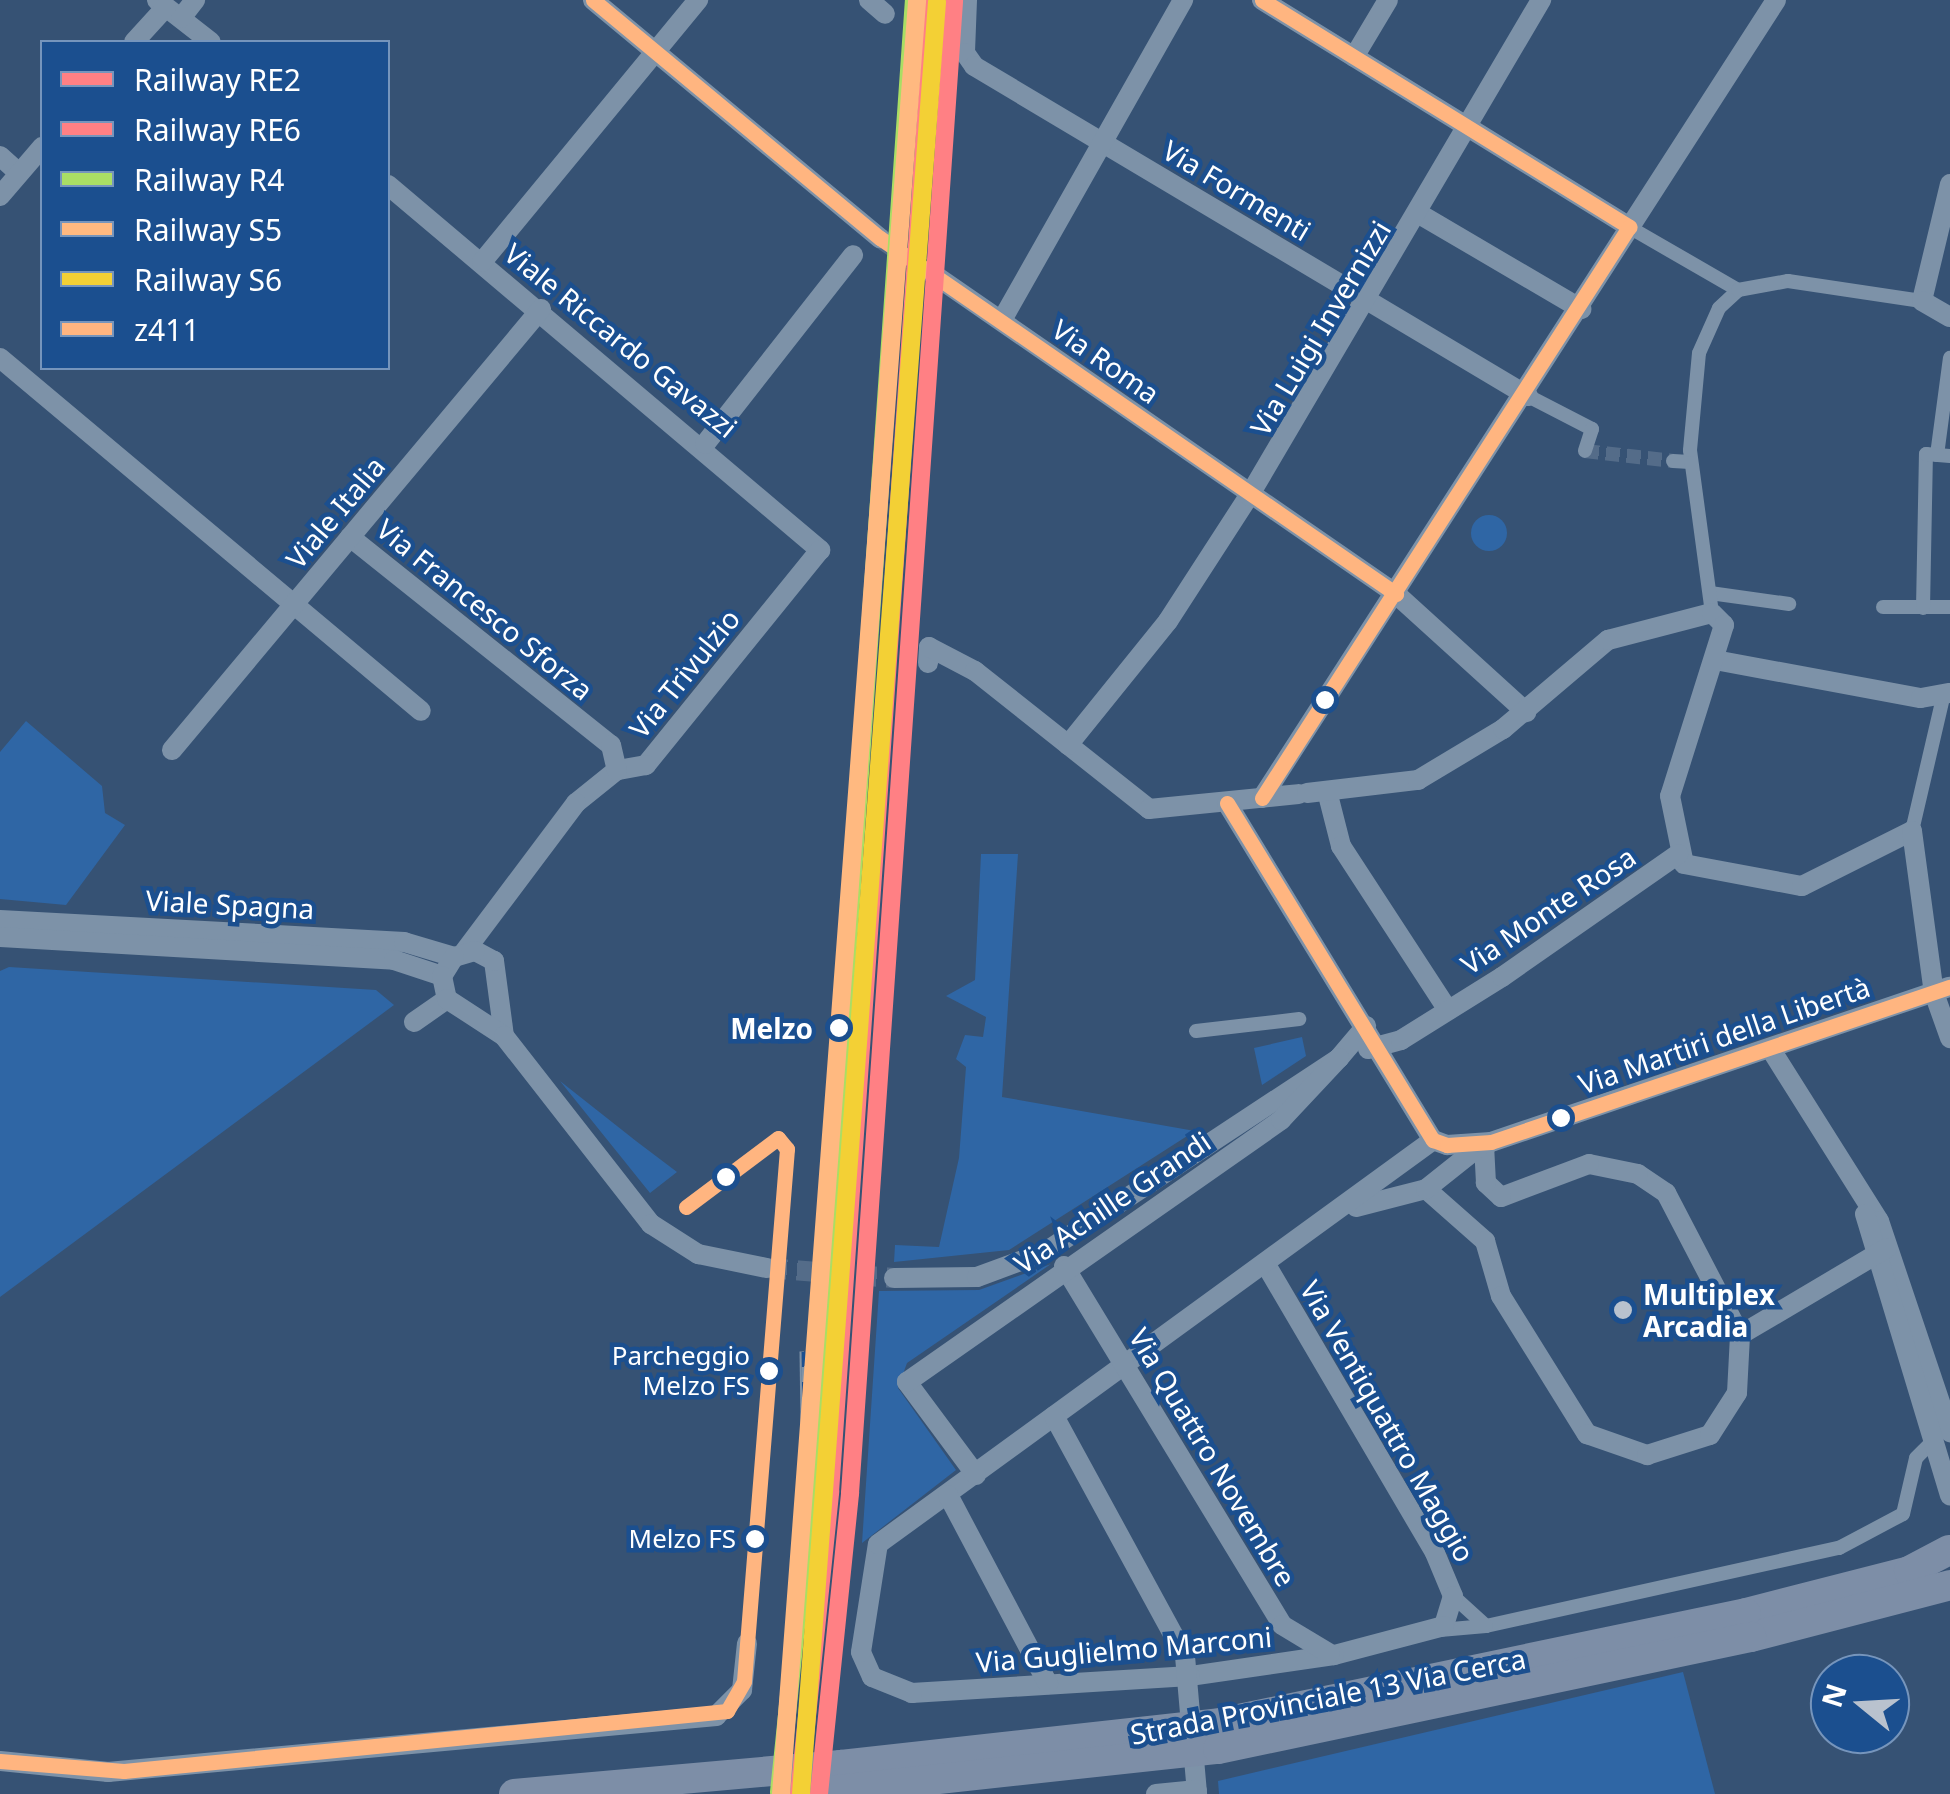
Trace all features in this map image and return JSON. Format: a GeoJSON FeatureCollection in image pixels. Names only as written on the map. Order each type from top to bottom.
{"type":"FeatureCollection","features":[{"type":"Feature","properties":{"kind":"main road","name":"Strada Provinciale 13 Via Cerca"},"geometry":{"type":"LineString","coordinates":[[1950,1546],[1950,1560]]}},
{"type":"Feature","properties":{"kind":"main road","name":"Strada Provinciale 13 Via Cerca"},"geometry":{"type":"LineString","coordinates":[[793,1794],[1218,1749],[1748,1625],[1909,1570],[1950,1546]]}},
{"type":"Feature","properties":{"kind":"main road","name":"Strada Provinciale 13 Via Cerca"},"geometry":{"type":"LineString","coordinates":[[514,1794],[1215,1724],[1950,1585]]}},
{"type":"Feature","properties":{"kind":"street"},"geometry":{"type":"LineString","coordinates":[[136,40],[168,8],[194,0]]}},
{"type":"Feature","properties":{"kind":"street"},"geometry":{"type":"LineString","coordinates":[[594,0],[880,238]]}},
{"type":"Feature","properties":{"kind":"street"},"geometry":{"type":"LineString","coordinates":[[482,262],[698,0]]}},
{"type":"Feature","properties":{"kind":"street","name":"Via Formenti"},"geometry":{"type":"LineString","coordinates":[[967,0],[969,62],[1528,396]]}},
{"type":"Feature","properties":{"kind":"street"},"geometry":{"type":"LineString","coordinates":[[1002,320],[1183,0]]}},
{"type":"Feature","properties":{"kind":"street"},"geometry":{"type":"LineString","coordinates":[[1262,0],[1628,227],[1738,290],[1815,281],[1922,301],[1950,317]]}},
{"type":"Feature","properties":{"kind":"street"},"geometry":{"type":"LineString","coordinates":[[1354,57],[1388,0]]}},
{"type":"Feature","properties":{"kind":"street","name":"Via Luigi Invernizzi"},"geometry":{"type":"LineString","coordinates":[[1068,746],[1168,622],[1249,496],[1472,130],[1542,0]]}},
{"type":"Feature","properties":{"kind":"street"},"geometry":{"type":"LineString","coordinates":[[1262,798],[1528,396],[1628,227],[1776,0]]}},
{"type":"Feature","properties":{"kind":"street"},"geometry":{"type":"LineString","coordinates":[[168,8],[208,40]]}},
{"type":"Feature","properties":{"kind":"street"},"geometry":{"type":"LineString","coordinates":[[0,196],[40,148]]}},
{"type":"Feature","properties":{"kind":"street"},"geometry":{"type":"LineString","coordinates":[[0,156],[20,173]]}},
{"type":"Feature","properties":{"kind":"street"},"geometry":{"type":"LineString","coordinates":[[1922,301],[1950,184]]}},
{"type":"Feature","properties":{"kind":"street","name":"Viale Riccardo Gavazzi"},"geometry":{"type":"LineString","coordinates":[[390,190],[705,444],[816,541]]}},
{"type":"Feature","properties":{"kind":"street"},"geometry":{"type":"LineString","coordinates":[[1421,216],[1581,309]]}},
{"type":"Feature","properties":{"kind":"street"},"geometry":{"type":"LineString","coordinates":[[705,444],[852,255]]}},
{"type":"Feature","properties":{"kind":"street","name":"Via Roma"},"geometry":{"type":"LineString","coordinates":[[933,274],[1396,594],[1526,712]]}},
{"type":"Feature","properties":{"kind":"street"},"geometry":{"type":"LineString","coordinates":[[1738,290],[1700,347],[1690,462],[1715,608],[1716,660],[1670,796],[1678,854],[1692,870],[1802,886],[1912,831]]}},
{"type":"Feature","properties":{"kind":"street","name":"Viale Italia"},"geometry":{"type":"LineString","coordinates":[[172,750],[541,309]]}},
{"type":"Feature","properties":{"kind":"street"},"geometry":{"type":"LineString","coordinates":[[0,358],[421,712]]}},
{"type":"Feature","properties":{"kind":"street"},"geometry":{"type":"LineString","coordinates":[[1924,608],[1926,454],[1944,455],[1950,358]]}},
{"type":"Feature","properties":{"kind":"street"},"geometry":{"type":"LineString","coordinates":[[1528,396],[1592,429],[1585,450]]}},
{"type":"Feature","properties":{"kind":"street"},"geometry":{"type":"LineString","coordinates":[[1673,461],[1690,462]]}},
{"type":"Feature","properties":{"kind":"street","name":"Via Francesco Sforza"},"geometry":{"type":"LineString","coordinates":[[350,536],[611,745],[618,770]]}},
{"type":"Feature","properties":{"kind":"street","name":"Via Trivulzio"},"geometry":{"type":"LineString","coordinates":[[459,954],[576,803],[618,770],[646,765],[819,554],[816,541]]}},
{"type":"Feature","properties":{"kind":"street"},"geometry":{"type":"LineString","coordinates":[[928,662],[929,648],[962,663],[1145,808],[1227,803],[1412,782],[1526,712],[1614,636],[1715,608],[1789,604]]}},
{"type":"Feature","properties":{"kind":"street"},"geometry":{"type":"LineString","coordinates":[[1883,608],[1946,608]]}},
{"type":"Feature","properties":{"kind":"street"},"geometry":{"type":"LineString","coordinates":[[1716,660],[1920,698],[1947,694],[1912,831],[1950,1038]]}},
{"type":"Feature","properties":{"kind":"street","name":"Via Monte Rosa"},"geometry":{"type":"LineString","coordinates":[[1311,793],[1448,1010]]}},
{"type":"Feature","properties":{"kind":"street"},"geometry":{"type":"LineString","coordinates":[[1227,803],[1432,1140],[1426,1189]]}},
{"type":"Feature","properties":{"kind":"street","name":"Via Monte Rosa"},"geometry":{"type":"LineString","coordinates":[[1379,1048],[1448,1010],[1678,854]]}},
{"type":"Feature","properties":{"kind":"street"},"geometry":{"type":"LineString","coordinates":[[496,911],[494,961],[504,1036]]}},
{"type":"Feature","properties":{"kind":"street","name":"Viale Spagna"},"geometry":{"type":"LineString","coordinates":[[0,920],[404,942],[459,954]]}},
{"type":"Feature","properties":{"kind":"street","name":"Viale Spagna"},"geometry":{"type":"LineString","coordinates":[[0,937],[394,960],[442,976]]}},
{"type":"Feature","properties":{"kind":"street"},"geometry":{"type":"LineString","coordinates":[[494,961],[459,954],[442,976],[454,1004],[504,1036],[651,1224],[698,1254],[768,1268]]}},
{"type":"Feature","properties":{"kind":"street"},"geometry":{"type":"LineString","coordinates":[[414,1022],[454,1004],[485,1008],[500,989]]}},
{"type":"Feature","properties":{"kind":"street","name":"Via Martiri della Libertà"},"geometry":{"type":"LineString","coordinates":[[1432,1140],[1484,1144],[1942,990]]}},
{"type":"Feature","properties":{"kind":"street"},"geometry":{"type":"LineString","coordinates":[[1196,1032],[1298,1019]]}},
{"type":"Feature","properties":{"kind":"street"},"geometry":{"type":"LineString","coordinates":[[894,1278],[977,1277],[1029,1260],[1345,1054],[1366,1026]]}},
{"type":"Feature","properties":{"kind":"street"},"geometry":{"type":"LineString","coordinates":[[1345,1054],[1379,1048]]}},
{"type":"Feature","properties":{"kind":"street"},"geometry":{"type":"LineString","coordinates":[[1770,1048],[1858,1188],[1950,1432]]}},
{"type":"Feature","properties":{"kind":"street","name":"Via Achille Grandi"},"geometry":{"type":"LineString","coordinates":[[976,1475],[907,1382],[1064,1266],[1281,1120],[1345,1054]]}},
{"type":"Feature","properties":{"kind":"street"},"geometry":{"type":"LineString","coordinates":[[1048,1684],[948,1495],[1328,1221],[1432,1140]]}},
{"type":"Feature","properties":{"kind":"street"},"geometry":{"type":"LineString","coordinates":[[1426,1189],[1481,1236],[1501,1296],[1578,1424],[1608,1444],[1647,1455],[1710,1435],[1737,1393],[1740,1334],[1710,1264],[1654,1182],[1588,1164],[1501,1196],[1486,1183],[1484,1144]]}},
{"type":"Feature","properties":{"kind":"street"},"geometry":{"type":"LineString","coordinates":[[1328,1221],[1426,1189],[1484,1144]]}},
{"type":"Feature","properties":{"kind":"street"},"geometry":{"type":"LineString","coordinates":[[1740,1334],[1882,1250]]}},
{"type":"Feature","properties":{"kind":"street"},"geometry":{"type":"LineString","coordinates":[[1882,1250],[1950,1495]]}},
{"type":"Feature","properties":{"kind":"street","name":"Via Ventiquattro Maggio"},"geometry":{"type":"LineString","coordinates":[[1265,1264],[1452,1603]]}},
{"type":"Feature","properties":{"kind":"street","name":"Via Quattro Novembre"},"geometry":{"type":"LineString","coordinates":[[1064,1266],[1282,1625],[1334,1656]]}},
{"type":"Feature","properties":{"kind":"street"},"geometry":{"type":"LineString","coordinates":[[1054,1416],[1190,1676],[1196,1716],[1197,1792],[1156,1794]]}},
{"type":"Feature","properties":{"kind":"street"},"geometry":{"type":"LineString","coordinates":[[1486,1626],[1452,1603],[1440,1630],[1486,1626],[1790,1566],[1872,1531],[1907,1510],[1916,1458],[1939,1454]]}},
{"type":"Feature","properties":{"kind":"street","name":"Via Guglielmo Marconi"},"geometry":{"type":"LineString","coordinates":[[948,1495],[878,1544],[862,1656],[872,1677],[896,1691],[1190,1676],[1334,1656],[1440,1630]]}},
{"type":"Feature","properties":{"kind":"street"},"geometry":{"type":"LineString","coordinates":[[0,1761],[124,1771],[716,1716],[742,1690],[747,1643]]}},
{"type":"Feature","properties":{"kind":"shaded area"},"geometry":{"type":"Polygon","coordinates":[[[1489,515],[1502,520],[1507,533],[1502,546],[1489,551],[1476,546],[1471,533],[1476,520],[1489,515]]]}},
{"type":"Feature","properties":{"kind":"shaded area"},"geometry":{"type":"Polygon","coordinates":[[[26,721],[102,786],[105,813],[125,825],[66,905],[0,899],[0,752],[26,721]]]}},
{"type":"Feature","properties":{"kind":"shaded area"},"geometry":{"type":"Polygon","coordinates":[[[981,854],[1018,854],[1002,1097],[1195,1131],[1009,1250],[894,1262],[895,1245],[939,1247],[959,1158],[966,1067],[956,1059],[965,1035],[983,1037],[986,1017],[946,996],[975,980],[981,854]]]}},
{"type":"Feature","properties":{"kind":"shaded area"},"geometry":{"type":"Polygon","coordinates":[[[9,967],[376,990],[394,1005],[0,1297],[0,971],[9,967]]]}},
{"type":"Feature","properties":{"kind":"shaded area"},"geometry":{"type":"Polygon","coordinates":[[[1302,1037],[1306,1056],[1262,1085],[1254,1048],[1302,1037]]]}},
{"type":"Feature","properties":{"kind":"shaded area"},"geometry":{"type":"Polygon","coordinates":[[[560,1081],[636,1141],[677,1172],[650,1193],[560,1081]]]}},
{"type":"Feature","properties":{"kind":"shaded area"},"geometry":{"type":"Polygon","coordinates":[[[1051,1264],[907,1363],[898,1388],[956,1470],[862,1543],[879,1291],[979,1290],[1051,1264]]]}},
{"type":"Feature","properties":{"kind":"shaded area"},"geometry":{"type":"Polygon","coordinates":[[[1683,1672],[1715,1794],[1219,1794],[1218,1781],[1683,1672]]]}},
{"type":"Feature","properties":{"kind":"tunnel"},"geometry":{"type":"LineString","coordinates":[[880,238],[933,274]]}},
{"type":"Feature","properties":{"kind":"tunnel"},"geometry":{"type":"LineString","coordinates":[[1585,451],[1673,461]]}},
{"type":"Feature","properties":{"kind":"tunnel"},"geometry":{"type":"LineString","coordinates":[[767,1268],[894,1278]]}},
{"type":"Feature","properties":{"kind":"railway"},"geometry":{"type":"LineString","coordinates":[[804,1351],[806,1501]]}},
{"type":"Feature","properties":{"kind":"rail line","name":"R4"},"geometry":{"type":"LineString","coordinates":[[779,1792],[810,1490],[914,0]]}},
{"type":"Feature","properties":{"kind":"rail line","name":"S5"},"geometry":{"type":"LineString","coordinates":[[781,1794],[917,0]]}},
{"type":"Feature","properties":{"kind":"rail line","name":"RE2"},"geometry":{"type":"LineString","coordinates":[[799,1794],[830,1492],[934,0]]}},
{"type":"Feature","properties":{"kind":"rail line","name":"RE6"},"geometry":{"type":"LineString","coordinates":[[819,1794],[850,1493],[954,1]]}},
{"type":"Feature","properties":{"kind":"rail line","name":"S6"},"geometry":{"type":"LineString","coordinates":[[801,1794],[937,2]]}},
{"type":"Feature","properties":{"kind":"transit line","name":"z411"},"geometry":{"type":"LineString","coordinates":[[593,0],[880,238],[1396,594]]}},
{"type":"Feature","properties":{"kind":"transit line","name":"z411"},"geometry":{"type":"LineString","coordinates":[[1262,0],[1629,227]]}},
{"type":"Feature","properties":{"kind":"transit line","name":"z411"},"geometry":{"type":"LineString","coordinates":[[1262,798],[1629,227]]}},
{"type":"Feature","properties":{"kind":"transit line","name":"z411"},"geometry":{"type":"LineString","coordinates":[[1227,803],[1433,1140],[1447,1145],[1491,1142],[1950,987]]}},
{"type":"Feature","properties":{"kind":"transit line","name":"z411"},"geometry":{"type":"LineString","coordinates":[[686,1207],[778,1138]]}},
{"type":"Feature","properties":{"kind":"transit line","name":"z411"},"geometry":{"type":"LineString","coordinates":[[0,1761],[124,1771],[727,1711],[744,1681],[787,1149],[778,1138]]}},
{"type":"Feature","properties":{"kind":"place","name":"Melzo"},"geometry":{"type":"Point","coordinates":[839,1028]}},
{"type":"Feature","properties":{"kind":"place","name":"Multiplex Arcadia"},"geometry":{"type":"Point","coordinates":[1623,1310]}},
{"type":"Feature","properties":{"kind":"place","name":"Parcheggio Melzo FS"},"geometry":{"type":"Point","coordinates":[769,1371]}},
{"type":"Feature","properties":{"kind":"place","name":"Melzo FS"},"geometry":{"type":"Point","coordinates":[755,1539]}}]}
